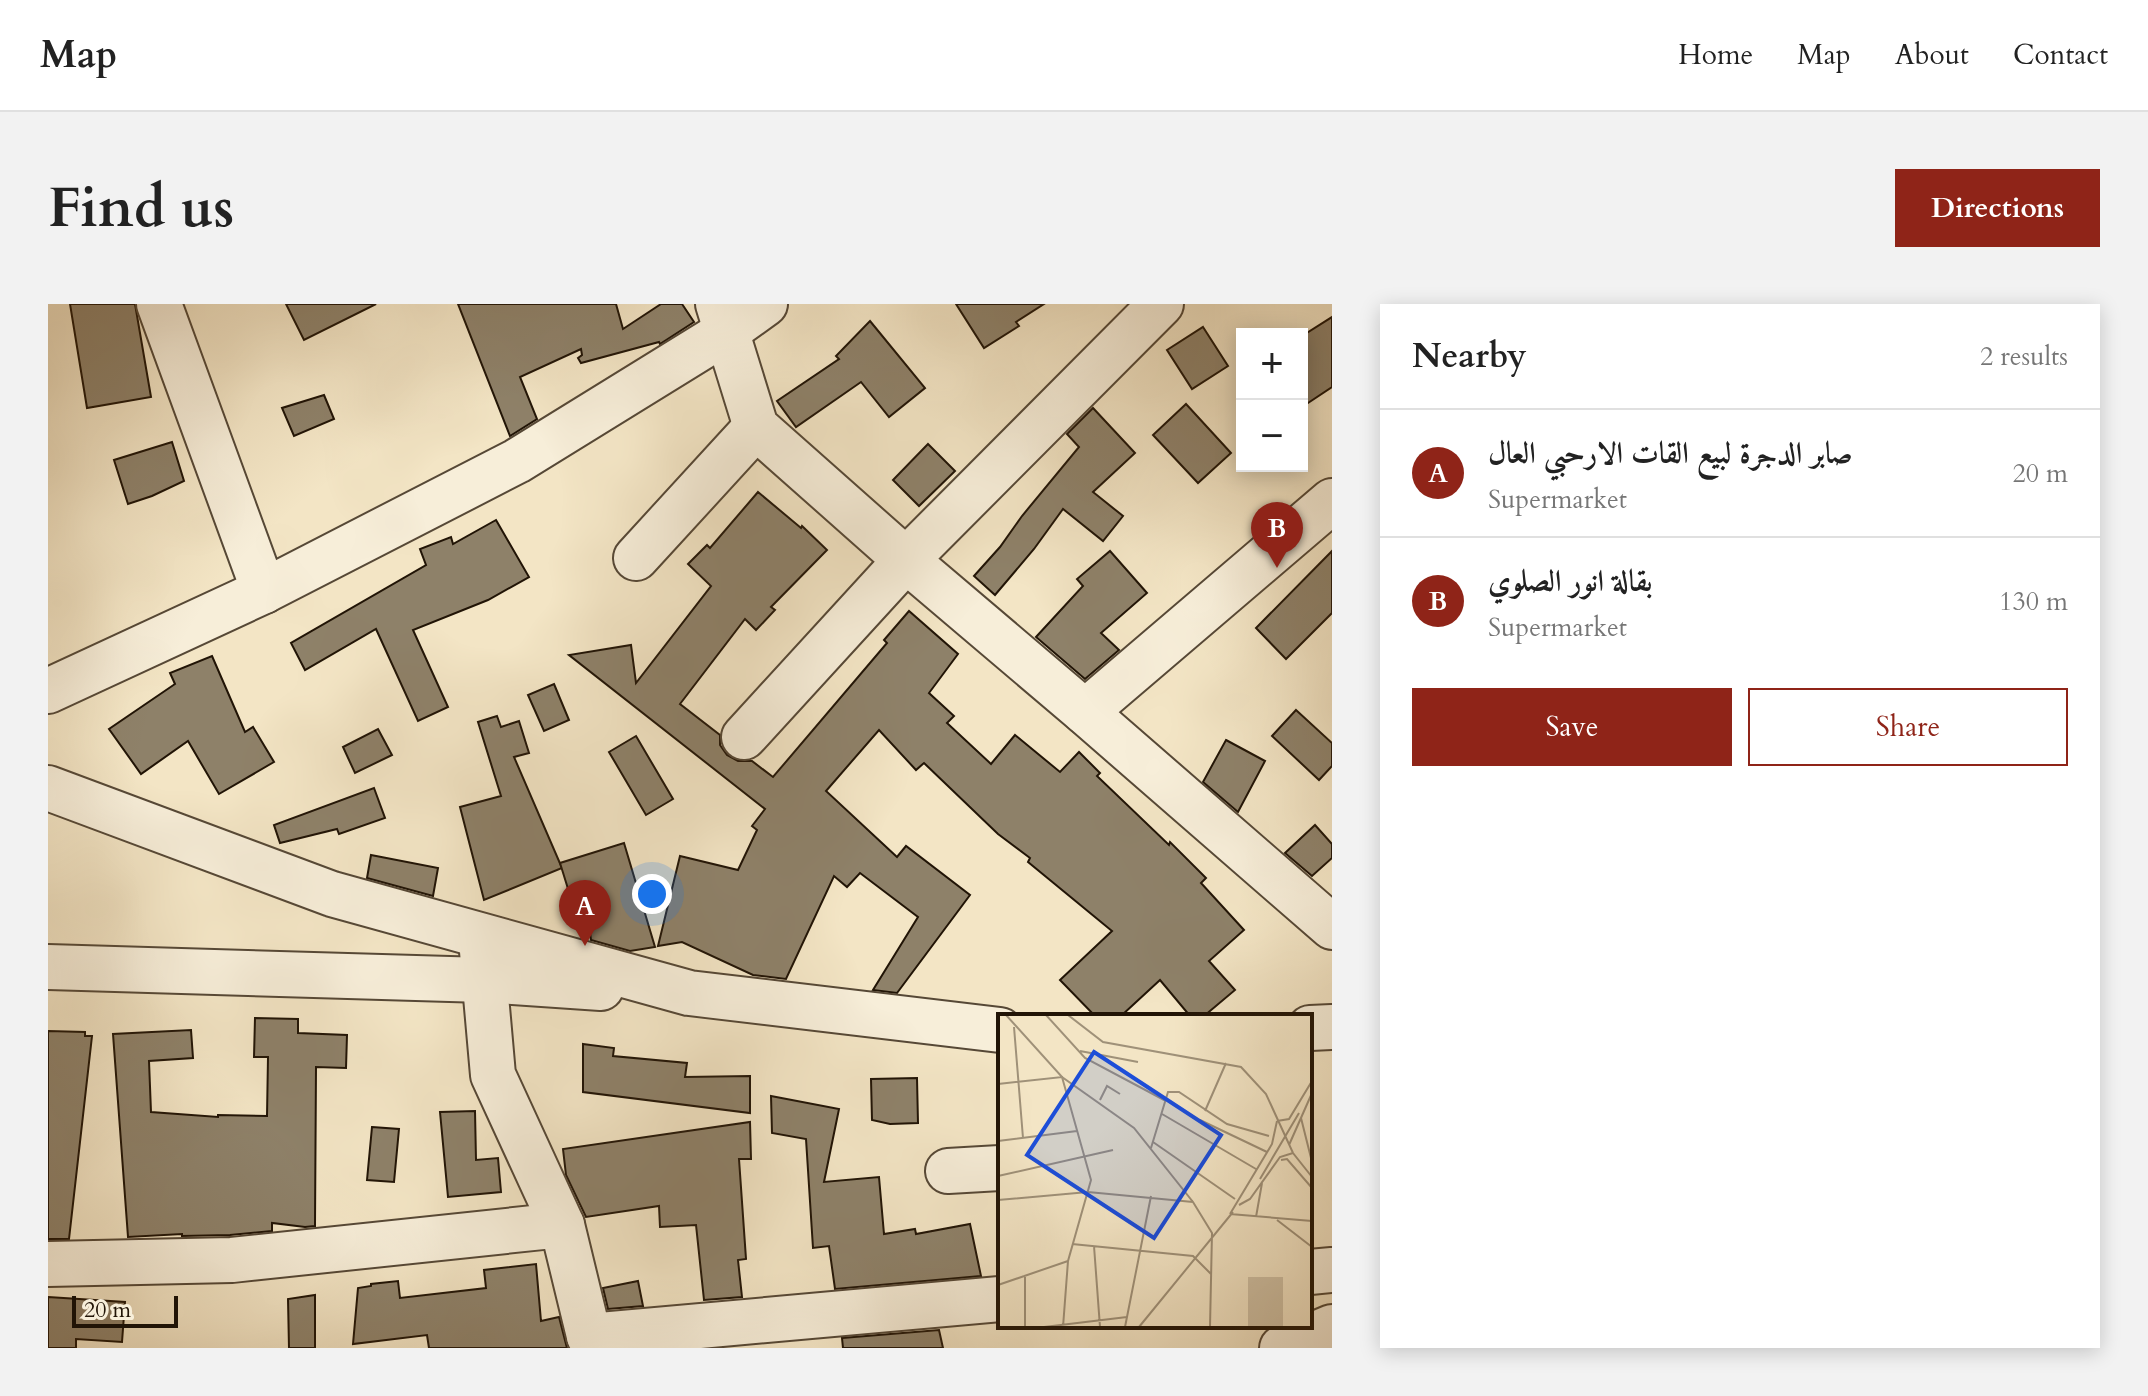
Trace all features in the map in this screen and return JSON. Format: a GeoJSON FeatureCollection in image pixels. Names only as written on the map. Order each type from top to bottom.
{"type":"FeatureCollection","features":[{"type":"Feature","properties":{"kind":"street"},"geometry":{"type":"LineString","coordinates":[[159,304],[264,591]]}},
{"type":"Feature","properties":{"kind":"street"},"geometry":{"type":"LineString","coordinates":[[48,691],[264,591],[517,461],[722,318],[765,304]]}},
{"type":"Feature","properties":{"kind":"street"},"geometry":{"type":"LineString","coordinates":[[744,737],[906,560],[1161,304]]}},
{"type":"Feature","properties":{"kind":"street"},"geometry":{"type":"LineString","coordinates":[[722,318],[756,427],[1332,927]]}},
{"type":"Feature","properties":{"kind":"street"},"geometry":{"type":"LineString","coordinates":[[636,558],[756,427]]}},
{"type":"Feature","properties":{"kind":"street"},"geometry":{"type":"LineString","coordinates":[[1085,712],[1332,501]]}},
{"type":"Feature","properties":{"kind":"street"},"geometry":{"type":"LineString","coordinates":[[48,788],[332,894],[689,993]]}},
{"type":"Feature","properties":{"kind":"street"},"geometry":{"type":"LineString","coordinates":[[480,935],[493,1075],[562,1225],[592,1342],[998,1299]]}},
{"type":"Feature","properties":{"kind":"street"},"geometry":{"type":"LineString","coordinates":[[48,967],[484,980],[689,993],[998,1030]]}},
{"type":"Feature","properties":{"kind":"street"},"geometry":{"type":"LineString","coordinates":[[1312,1028],[1332,1027]]}},
{"type":"Feature","properties":{"kind":"street"},"geometry":{"type":"LineString","coordinates":[[948,1171],[998,1168]]}},
{"type":"Feature","properties":{"kind":"street"},"geometry":{"type":"LineString","coordinates":[[48,1264],[232,1260],[562,1225]]}},
{"type":"Feature","properties":{"kind":"street"},"geometry":{"type":"LineString","coordinates":[[1312,1272],[1332,1270]]}},
{"type":"Feature","properties":{"kind":"street"},"geometry":{"type":"LineString","coordinates":[[1282,1348],[1332,1327]]}},
{"type":"Feature","properties":{"kind":"building"},"geometry":{"type":"Polygon","coordinates":[[[70,304],[135,304],[151,397],[87,408],[70,304]]]}},
{"type":"Feature","properties":{"kind":"building"},"geometry":{"type":"Polygon","coordinates":[[[286,304],[376,304],[304,340],[286,304]]]}},
{"type":"Feature","properties":{"kind":"building"},"geometry":{"type":"Polygon","coordinates":[[[458,304],[616,304],[623,329],[661,304],[682,304],[694,322],[660,344],[581,363],[578,358],[582,355],[581,349],[520,377],[537,419],[510,436],[458,304]]]}},
{"type":"Feature","properties":{"kind":"building"},"geometry":{"type":"Polygon","coordinates":[[[956,304],[1044,304],[1016,322],[1019,326],[984,348],[956,304]]]}},
{"type":"Feature","properties":{"kind":"building"},"geometry":{"type":"Polygon","coordinates":[[[1332,317],[1332,387],[1308,403],[1308,400],[1308,332],[1332,317]]]}},
{"type":"Feature","properties":{"kind":"building"},"geometry":{"type":"Polygon","coordinates":[[[870,321],[925,388],[889,417],[861,382],[796,427],[777,401],[839,359],[836,356],[870,321]]]}},
{"type":"Feature","properties":{"kind":"building"},"geometry":{"type":"Polygon","coordinates":[[[1203,327],[1228,366],[1192,389],[1167,350],[1203,327]]]}},
{"type":"Feature","properties":{"kind":"building"},"geometry":{"type":"Polygon","coordinates":[[[324,395],[334,419],[294,436],[282,408],[324,395]]]}},
{"type":"Feature","properties":{"kind":"building"},"geometry":{"type":"Polygon","coordinates":[[[1186,404],[1231,453],[1198,483],[1153,435],[1186,404]]]}},
{"type":"Feature","properties":{"kind":"building"},"geometry":{"type":"Polygon","coordinates":[[[1093,408],[1135,453],[1093,492],[1123,516],[1103,541],[1063,509],[995,595],[974,576],[1079,447],[1067,434],[1093,408]]]}},
{"type":"Feature","properties":{"kind":"building"},"geometry":{"type":"Polygon","coordinates":[[[172,442],[184,481],[128,504],[114,460],[172,442]]]}},
{"type":"Feature","properties":{"kind":"building"},"geometry":{"type":"Polygon","coordinates":[[[928,444],[955,471],[919,506],[893,480],[928,444]]]}},
{"type":"Feature","properties":{"kind":"building"},"geometry":{"type":"Polygon","coordinates":[[[758,492],[827,550],[771,607],[775,610],[756,630],[745,619],[680,704],[720,735],[720,745],[727,755],[738,761],[752,761],[773,777],[887,643],[884,640],[909,611],[958,654],[929,693],[954,716],[947,723],[991,764],[1015,735],[1060,772],[1079,752],[1100,773],[1097,776],[1206,878],[1201,883],[1244,930],[1209,961],[1235,990],[1206,1014],[1188,1014],[1160,980],[1123,1014],[1093,1014],[1060,980],[1112,931],[1028,862],[1030,858],[998,834],[924,763],[916,770],[879,730],[826,791],[897,857],[906,846],[970,895],[897,993],[873,990],[918,917],[860,873],[847,887],[834,876],[786,979],[753,975],[682,942],[658,946],[680,856],[738,870],[757,830],[752,826],[765,809],[569,655],[631,645],[636,683],[711,586],[688,564],[707,545],[710,548],[758,492]]]}},
{"type":"Feature","properties":{"kind":"building"},"geometry":{"type":"Polygon","coordinates":[[[496,520],[529,577],[488,600],[413,630],[448,707],[418,721],[376,629],[305,670],[291,643],[426,565],[420,549],[451,537],[453,544],[496,520]]]}},
{"type":"Feature","properties":{"kind":"building"},"geometry":{"type":"Polygon","coordinates":[[[1110,551],[1147,593],[1101,633],[1119,650],[1085,679],[1036,637],[1083,586],[1077,579],[1110,551]]]}},
{"type":"Feature","properties":{"kind":"building"},"geometry":{"type":"Polygon","coordinates":[[[1332,551],[1332,613],[1286,659],[1256,628],[1332,551]]]}},
{"type":"Feature","properties":{"kind":"building"},"geometry":{"type":"Polygon","coordinates":[[[212,656],[245,732],[253,727],[274,762],[219,794],[188,741],[141,774],[109,729],[175,684],[170,673],[212,656]]]}},
{"type":"Feature","properties":{"kind":"building"},"geometry":{"type":"Polygon","coordinates":[[[554,684],[569,720],[544,731],[528,695],[554,684]]]}},
{"type":"Feature","properties":{"kind":"building"},"geometry":{"type":"Polygon","coordinates":[[[1296,710],[1332,743],[1332,766],[1319,780],[1272,736],[1296,710]]]}},
{"type":"Feature","properties":{"kind":"building"},"geometry":{"type":"Polygon","coordinates":[[[497,716],[501,727],[519,721],[529,753],[514,757],[562,868],[484,900],[460,807],[501,796],[478,722],[497,716]]]}},
{"type":"Feature","properties":{"kind":"building"},"geometry":{"type":"Polygon","coordinates":[[[378,729],[392,755],[355,773],[343,747],[378,729]]]}},
{"type":"Feature","properties":{"kind":"building"},"geometry":{"type":"Polygon","coordinates":[[[636,736],[673,799],[646,815],[609,752],[636,736]]]}},
{"type":"Feature","properties":{"kind":"building"},"geometry":{"type":"Polygon","coordinates":[[[1226,740],[1265,761],[1238,812],[1203,782],[1226,740]]]}},
{"type":"Feature","properties":{"kind":"building"},"geometry":{"type":"Polygon","coordinates":[[[374,788],[385,818],[339,834],[337,829],[280,843],[274,825],[374,788]]]}},
{"type":"Feature","properties":{"kind":"building"},"geometry":{"type":"Polygon","coordinates":[[[1315,825],[1332,844],[1332,858],[1312,876],[1285,853],[1315,825]]]}},
{"type":"Feature","properties":{"kind":"building"},"geometry":{"type":"Polygon","coordinates":[[[624,843],[655,947],[630,951],[591,940],[588,918],[578,921],[560,863],[624,843]]]}},
{"type":"Feature","properties":{"kind":"building"},"geometry":{"type":"Polygon","coordinates":[[[371,855],[438,868],[433,896],[367,878],[371,855]]]}},
{"type":"Feature","properties":{"kind":"building"},"geometry":{"type":"Polygon","coordinates":[[[255,1018],[298,1019],[298,1033],[347,1035],[346,1068],[316,1067],[315,1226],[272,1223],[272,1231],[128,1237],[113,1034],[191,1030],[193,1058],[149,1061],[151,1112],[218,1117],[267,1116],[268,1057],[254,1057],[255,1018]]]}},
{"type":"Feature","properties":{"kind":"building"},"geometry":{"type":"Polygon","coordinates":[[[48,1031],[85,1032],[85,1036],[92,1036],[69,1239],[48,1239],[48,1031]]]}},
{"type":"Feature","properties":{"kind":"building"},"geometry":{"type":"Polygon","coordinates":[[[583,1044],[614,1048],[613,1056],[687,1063],[685,1077],[750,1076],[750,1113],[583,1092],[583,1044]]]}},
{"type":"Feature","properties":{"kind":"building"},"geometry":{"type":"Polygon","coordinates":[[[917,1078],[918,1123],[890,1124],[872,1120],[871,1079],[917,1078]]]}},
{"type":"Feature","properties":{"kind":"building"},"geometry":{"type":"Polygon","coordinates":[[[771,1096],[839,1109],[824,1182],[879,1177],[884,1234],[915,1229],[916,1234],[970,1224],[981,1276],[835,1289],[829,1246],[813,1248],[806,1139],[772,1133],[771,1096]]]}},
{"type":"Feature","properties":{"kind":"building"},"geometry":{"type":"Polygon","coordinates":[[[475,1111],[476,1160],[498,1158],[501,1192],[448,1197],[440,1112],[475,1111]]]}},
{"type":"Feature","properties":{"kind":"building"},"geometry":{"type":"Polygon","coordinates":[[[750,1122],[751,1159],[739,1159],[746,1259],[738,1260],[742,1297],[704,1300],[696,1225],[660,1227],[659,1206],[586,1217],[566,1175],[563,1149],[750,1122]]]}},
{"type":"Feature","properties":{"kind":"building"},"geometry":{"type":"Polygon","coordinates":[[[372,1127],[399,1129],[394,1182],[367,1180],[372,1127]]]}},
{"type":"Feature","properties":{"kind":"building"},"geometry":{"type":"Polygon","coordinates":[[[536,1264],[541,1321],[559,1317],[567,1348],[429,1348],[427,1335],[353,1344],[358,1288],[398,1281],[400,1298],[486,1288],[484,1270],[536,1264]]]}},
{"type":"Feature","properties":{"kind":"building"},"geometry":{"type":"Polygon","coordinates":[[[638,1281],[643,1306],[608,1309],[603,1288],[638,1281]]]}},
{"type":"Feature","properties":{"kind":"building"},"geometry":{"type":"Polygon","coordinates":[[[315,1295],[315,1348],[289,1348],[288,1299],[315,1295]]]}},
{"type":"Feature","properties":{"kind":"building"},"geometry":{"type":"Polygon","coordinates":[[[48,1297],[125,1302],[122,1342],[76,1339],[76,1348],[48,1348],[48,1297]]]}},
{"type":"Feature","properties":{"kind":"building"},"geometry":{"type":"Polygon","coordinates":[[[939,1330],[943,1348],[843,1348],[842,1338],[939,1330]]]}},
{"type":"Feature","properties":{"kind":"place","name":"بقالة انور الصلوي"},"geometry":{"type":"Point","coordinates":[1277,568]}},
{"type":"Feature","properties":{"kind":"place","name":"صابر الدجرة لبيع القات الارحبي العال"},"geometry":{"type":"Point","coordinates":[585,946]}}]}
